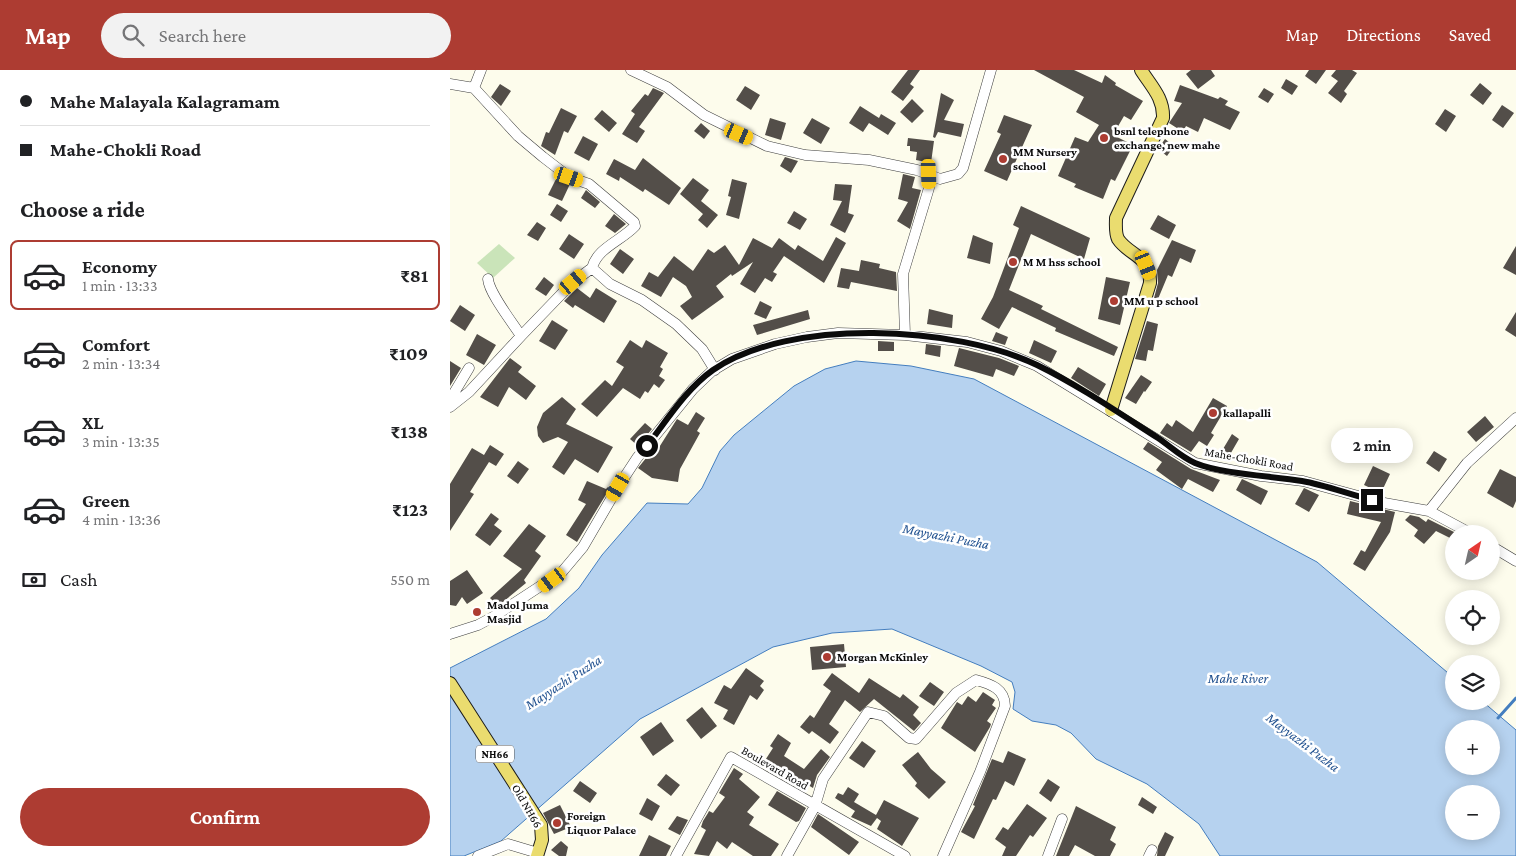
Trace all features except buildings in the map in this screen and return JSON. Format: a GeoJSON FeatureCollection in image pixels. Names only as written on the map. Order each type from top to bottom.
{"type":"FeatureCollection","features":[{"type":"Feature","properties":{"kind":"main road"},"geometry":{"type":"LineString","coordinates":[[1112,410],[1150,283],[1150,274],[1146,265],[1118,238],[1116,229],[1116,218],[1163,118],[1161,102],[1156,90],[1141,70]]}},
{"type":"Feature","properties":{"kind":"main road","name":"Old NH66"},"geometry":{"type":"LineString","coordinates":[[450,683],[541,825],[542,840],[538,855]]}},
{"type":"Feature","properties":{"kind":"street"},"geometry":{"type":"LineString","coordinates":[[474,88],[481,70]]}},
{"type":"Feature","properties":{"kind":"street"},"geometry":{"type":"LineString","coordinates":[[631,70],[667,87],[704,115],[767,146],[805,154],[870,160],[929,174],[940,179],[958,174],[963,168],[992,70]]}},
{"type":"Feature","properties":{"kind":"street"},"geometry":{"type":"LineString","coordinates":[[450,84],[474,88],[518,136],[569,177],[589,184],[634,222],[635,226],[628,234],[601,252],[594,260],[592,268],[573,282],[469,392],[450,407]]}},
{"type":"Feature","properties":{"kind":"street"},"geometry":{"type":"LineString","coordinates":[[905,335],[903,274],[929,188],[929,174]]}},
{"type":"Feature","properties":{"kind":"street"},"geometry":{"type":"LineString","coordinates":[[592,268],[610,284],[642,300],[676,324],[702,349],[715,370]]}},
{"type":"Feature","properties":{"kind":"street"},"geometry":{"type":"LineString","coordinates":[[488,279],[489,288],[520,336]]}},
{"type":"Feature","properties":{"kind":"street","name":"Mahe-Chokli Road"},"geometry":{"type":"LineString","coordinates":[[450,634],[478,625],[493,617],[562,572],[583,547],[637,458],[692,389],[715,370],[732,359],[753,351],[807,337],[838,333],[905,335],[967,342],[1001,351],[1037,366],[1112,410],[1195,463],[1261,476],[1303,481],[1384,503],[1429,512],[1454,525]]}},
{"type":"Feature","properties":{"kind":"street"},"geometry":{"type":"LineString","coordinates":[[450,407],[451,398],[469,368]]}},
{"type":"Feature","properties":{"kind":"street"},"geometry":{"type":"LineString","coordinates":[[1429,512],[1467,463],[1516,418]]}},
{"type":"Feature","properties":{"kind":"street"},"geometry":{"type":"LineString","coordinates":[[1500,551],[1516,561]]}},
{"type":"Feature","properties":{"kind":"street"},"geometry":{"type":"LineString","coordinates":[[787,856],[815,806],[823,779],[868,712],[884,716],[909,738],[916,739],[956,693],[976,680],[990,684],[1001,691],[1005,700],[1005,706],[980,772],[942,856]]}},
{"type":"Feature","properties":{"kind":"street","name":"Boulevard Road"},"geometry":{"type":"LineString","coordinates":[[676,856],[731,757],[905,856]]}},
{"type":"Feature","properties":{"kind":"street"},"geometry":{"type":"LineString","coordinates":[[1048,856],[1062,819]]}},
{"type":"Feature","properties":{"kind":"street"},"geometry":{"type":"LineString","coordinates":[[478,856],[508,844],[538,855]]}},
{"type":"Feature","properties":{"kind":"green space"},"geometry":{"type":"Polygon","coordinates":[[[499,244],[515,258],[493,278],[477,263],[499,244]]]}},
{"type":"Feature","properties":{"kind":"water","name":"Mahe River"},"geometry":{"type":"Polygon","coordinates":[[[856,361],[911,366],[974,379],[1317,562],[1445,670],[1445,710],[1493,710],[1516,730],[1516,856],[1220,856],[1199,824],[1147,784],[1096,759],[1071,733],[1056,725],[1032,721],[1013,709],[1015,692],[1012,682],[981,666],[892,629],[832,633],[773,647],[640,719],[501,841],[464,856],[450,856],[450,668],[546,619],[579,588],[602,555],[647,503],[688,504],[702,488],[720,451],[734,435],[794,386],[825,369],[856,361]]]}},
{"type":"Feature","properties":{"kind":"waterway"},"geometry":{"type":"LineString","coordinates":[[1498,718],[1516,698]]}},
{"type":"Feature","properties":{"kind":"place","name":"bsnl telephone exchange, new mahe"},"geometry":{"type":"Point","coordinates":[1104,138]}},
{"type":"Feature","properties":{"kind":"place","name":"MM Nursery school"},"geometry":{"type":"Point","coordinates":[1003,159]}},
{"type":"Feature","properties":{"kind":"place","name":"M M hss school"},"geometry":{"type":"Point","coordinates":[1013,262]}},
{"type":"Feature","properties":{"kind":"place","name":"MM u p school"},"geometry":{"type":"Point","coordinates":[1114,301]}},
{"type":"Feature","properties":{"kind":"place","name":"kallapalli"},"geometry":{"type":"Point","coordinates":[1213,413]}},
{"type":"Feature","properties":{"kind":"place","name":"Madol Juma Masjid"},"geometry":{"type":"Point","coordinates":[477,612]}},
{"type":"Feature","properties":{"kind":"place","name":"Morgan McKinley"},"geometry":{"type":"Point","coordinates":[827,657]}},
{"type":"Feature","properties":{"kind":"place","name":"Foreign Liquor Palace"},"geometry":{"type":"Point","coordinates":[557,823]}},
{"type":"Feature","properties":{"kind":"route"},"geometry":{"type":"LineString","coordinates":[[647,446],[692,389],[712,371],[732,359],[775,344],[807,337],[838,333],[905,335],[967,342],[1001,351],[1037,366],[1073,386],[1195,463],[1261,476],[1303,481],[1372,500]]}},
{"type":"Feature","properties":{"kind":"water label","name":"Mayyazhi Puzha"},"geometry":{"type":"Point","coordinates":[946,536]}},
{"type":"Feature","properties":{"kind":"water label","name":"Mayyazhi Puzha"},"geometry":{"type":"Point","coordinates":[563,682]}},
{"type":"Feature","properties":{"kind":"water label","name":"Mayyazhi Puzha"},"geometry":{"type":"Point","coordinates":[1303,742]}}]}
